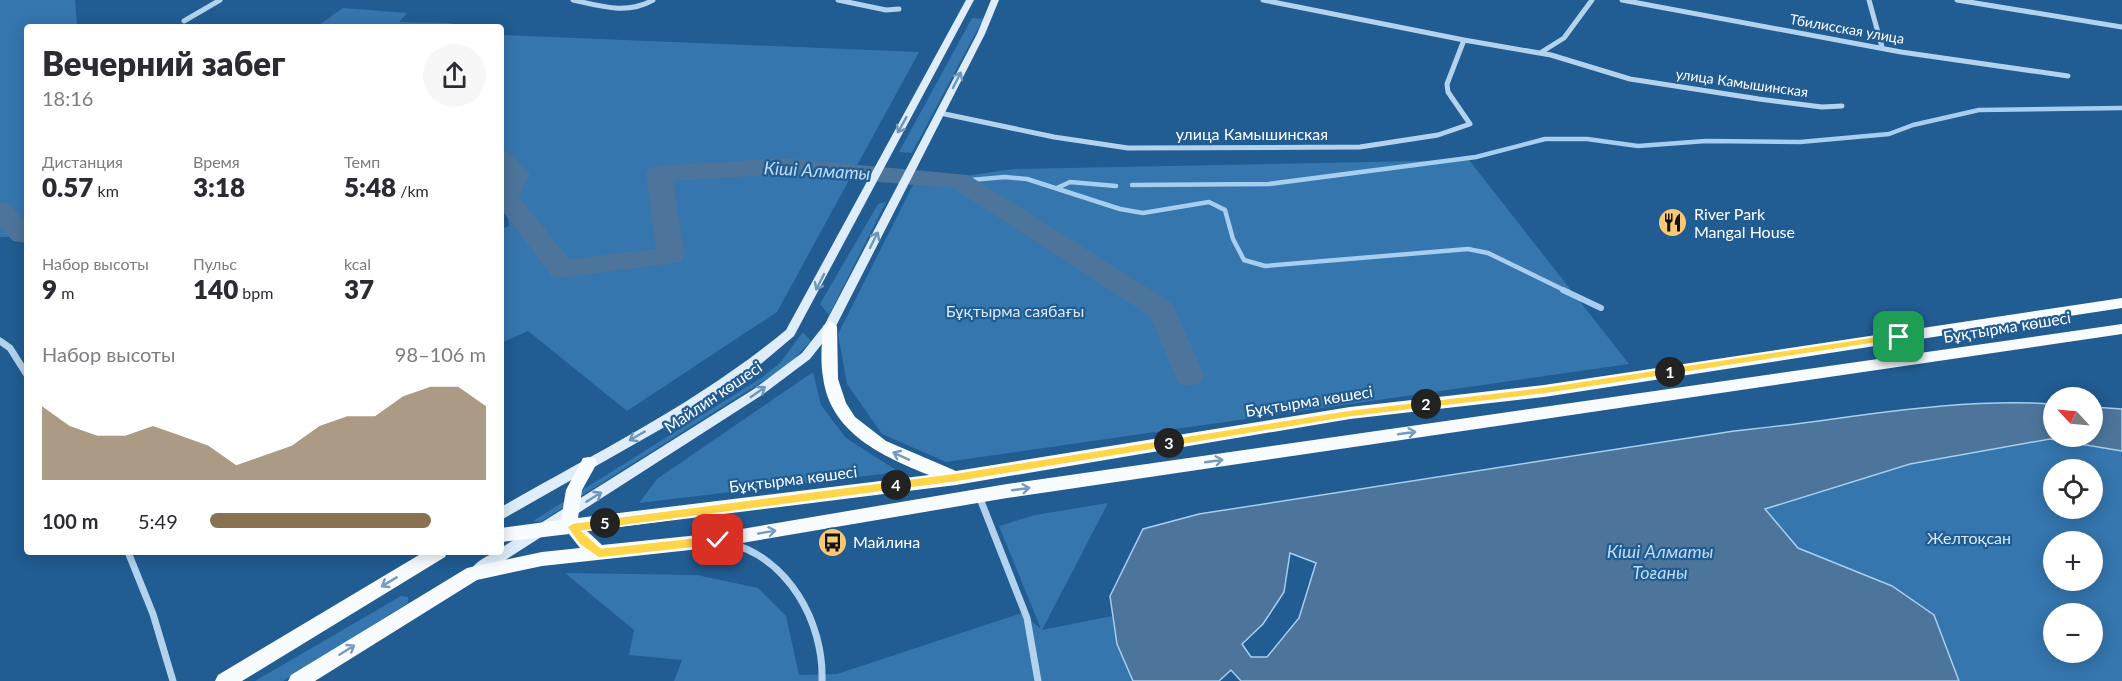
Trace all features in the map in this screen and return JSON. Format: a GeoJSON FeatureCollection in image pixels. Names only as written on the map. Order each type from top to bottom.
{"type":"FeatureCollection","features":[{"type":"Feature","properties":{"kind":"main road","name":"Майлин көшесі"},"geometry":{"type":"LineString","coordinates":[[504,512],[702,398],[764,357],[790,333],[970,0]]}},
{"type":"Feature","properties":{"kind":"main road","name":"Майлин көшесі"},"geometry":{"type":"LineString","coordinates":[[571,520],[758,392],[806,356],[830,326],[940,113],[995,0]]}},
{"type":"Feature","properties":{"kind":"main road","name":"Бұқтырма көшесі"},"geometry":{"type":"LineString","coordinates":[[504,535],[539,532],[571,520],[956,478],[1359,412],[1544,391],[2122,303]]}},
{"type":"Feature","properties":{"kind":"main road"},"geometry":{"type":"LineString","coordinates":[[830,326],[832,389],[840,407],[853,425],[870,439],[901,457],[956,478]]}},
{"type":"Feature","properties":{"kind":"main road","name":"Бұқтырма көшесі"},"geometry":{"type":"LineString","coordinates":[[473,573],[542,559],[718,540],[979,496],[2122,329]]}},
{"type":"Feature","properties":{"kind":"main road"},"geometry":{"type":"LineString","coordinates":[[589,463],[574,490],[571,520],[583,540],[599,553]]}},
{"type":"Feature","properties":{"kind":"main road"},"geometry":{"type":"LineString","coordinates":[[504,554],[539,532]]}},
{"type":"Feature","properties":{"kind":"main road"},"geometry":{"type":"LineString","coordinates":[[225,681],[434,555]]}},
{"type":"Feature","properties":{"kind":"main road"},"geometry":{"type":"LineString","coordinates":[[298,681],[502,555]]}},
{"type":"Feature","properties":{"kind":"street"},"geometry":{"type":"LineString","coordinates":[[184,21],[220,0]]}},
{"type":"Feature","properties":{"kind":"street"},"geometry":{"type":"LineString","coordinates":[[573,0],[621,9],[640,8],[653,0]]}},
{"type":"Feature","properties":{"kind":"street"},"geometry":{"type":"LineString","coordinates":[[838,0],[886,10],[899,9]]}},
{"type":"Feature","properties":{"kind":"street","name":"улица Камышинская"},"geometry":{"type":"LineString","coordinates":[[1263,0],[1540,54],[1588,65],[1630,79],[1759,99],[1842,106]]}},
{"type":"Feature","properties":{"kind":"street"},"geometry":{"type":"LineString","coordinates":[[1540,54],[1556,47],[1574,28],[1592,0]]}},
{"type":"Feature","properties":{"kind":"street","name":"Тбилисская улица"},"geometry":{"type":"LineString","coordinates":[[1623,0],[2022,71],[2068,76]]}},
{"type":"Feature","properties":{"kind":"street"},"geometry":{"type":"LineString","coordinates":[[1869,0],[1882,47]]}},
{"type":"Feature","properties":{"kind":"street"},"geometry":{"type":"LineString","coordinates":[[1957,0],[2122,27]]}},
{"type":"Feature","properties":{"kind":"street","name":"улица Камышинская"},"geometry":{"type":"LineString","coordinates":[[940,113],[1054,137],[1128,148],[1303,149],[1360,147],[1407,141],[1470,124],[1448,92],[1446,84],[1464,40]]}},
{"type":"Feature","properties":{"kind":"street"},"geometry":{"type":"LineString","coordinates":[[0,341],[10,348],[24,370]]}},
{"type":"Feature","properties":{"kind":"street"},"geometry":{"type":"LineString","coordinates":[[979,496],[1027,618],[1038,681]]}},
{"type":"Feature","properties":{"kind":"street"},"geometry":{"type":"LineString","coordinates":[[718,540],[750,549],[768,559],[786,575],[801,603],[822,654],[822,681]]}},
{"type":"Feature","properties":{"kind":"street"},"geometry":{"type":"LineString","coordinates":[[129,555],[153,614],[173,681]]}},
{"type":"Feature","properties":{"kind":"green space"},"geometry":{"type":"Polygon","coordinates":[[[0,0],[75,0],[77,24],[24,24],[24,237],[0,237],[0,0]]]}},
{"type":"Feature","properties":{"kind":"green space"},"geometry":{"type":"Polygon","coordinates":[[[343,8],[407,13],[399,22],[453,24],[320,24],[343,8]]]}},
{"type":"Feature","properties":{"kind":"green space"},"geometry":{"type":"Polygon","coordinates":[[[972,18],[983,19],[912,153],[899,152],[972,18]]]}},
{"type":"Feature","properties":{"kind":"green space"},"geometry":{"type":"Polygon","coordinates":[[[504,35],[919,52],[777,312],[627,411],[528,331],[504,342],[504,228],[509,226],[504,193],[504,35]]]}},
{"type":"Feature","properties":{"kind":"green space","name":"Бұқтырма саябағы"},"geometry":{"type":"Polygon","coordinates":[[[1469,160],[1629,364],[946,462],[882,434],[847,384],[838,334],[914,183],[1014,169],[1469,160]]]}},
{"type":"Feature","properties":{"kind":"green space"},"geometry":{"type":"Polygon","coordinates":[[[886,202],[829,315],[820,304],[878,204],[886,202]]]}},
{"type":"Feature","properties":{"kind":"green space"},"geometry":{"type":"Polygon","coordinates":[[[803,332],[811,341],[787,366],[540,522],[533,521],[761,378],[780,363],[803,332]]]}},
{"type":"Feature","properties":{"kind":"green space"},"geometry":{"type":"Polygon","coordinates":[[[813,372],[821,405],[846,438],[899,472],[639,503],[657,479],[813,372]]]}},
{"type":"Feature","properties":{"kind":"green space","name":"Желтоқсан"},"geometry":{"type":"Polygon","coordinates":[[[2043,440],[2043,447],[2098,447],[2122,451],[2122,681],[1959,681],[1934,615],[1892,586],[1798,548],[1765,509],[1910,464],[2043,440]]]}},
{"type":"Feature","properties":{"kind":"green space"},"geometry":{"type":"Polygon","coordinates":[[[1108,503],[1042,630],[1112,616],[1117,644],[1133,681],[674,681],[682,660],[629,655],[634,630],[565,573],[697,575],[758,588],[786,616],[799,675],[837,674],[1022,613],[1041,629],[999,526],[1035,515],[1108,503]]]}},
{"type":"Feature","properties":{"kind":"green space"},"geometry":{"type":"Polygon","coordinates":[[[401,596],[408,597],[408,603],[283,681],[255,681],[401,596]]]}},
{"type":"Feature","properties":{"kind":"water","name":"Кіші Алматы Тоғаны"},"geometry":{"type":"Polygon","coordinates":[[[1973,404],[2043,404],[2043,440],[1910,464],[1765,509],[1798,548],[1892,586],[1934,615],[1959,681],[1241,681],[1231,670],[1219,681],[1133,681],[1117,644],[1110,596],[1143,529],[1199,514],[1734,431],[1893,411],[1973,404]],[[1290,553],[1284,592],[1263,624],[1242,644],[1251,657],[1267,657],[1299,618],[1316,563],[1290,553]]]}},
{"type":"Feature","properties":{"kind":"water","name":"Кіші Алматы Тоғаны"},"geometry":{"type":"Polygon","coordinates":[[[2103,408],[2122,409],[2122,451],[2098,447],[2103,447],[2103,408]]]}},
{"type":"Feature","properties":{"kind":"waterway"},"geometry":{"type":"LineString","coordinates":[[1132,185],[1269,184],[1476,157],[1545,139],[1587,139],[1638,146],[1706,141],[1800,142],[1889,134],[1913,125],[1979,110],[2122,108]]}},
{"type":"Feature","properties":{"kind":"waterway","name":"Кіші Алматы"},"geometry":{"type":"LineString","coordinates":[[504,161],[517,174],[506,198],[562,269],[671,256],[659,174],[783,166],[959,181],[1162,310],[1189,375]]}},
{"type":"Feature","properties":{"kind":"waterway"},"geometry":{"type":"LineString","coordinates":[[959,181],[1005,177],[1027,179],[1120,209],[1143,213],[1209,202],[1225,210],[1233,239],[1244,260],[1265,266],[1468,249],[1488,253],[1566,291]]}},
{"type":"Feature","properties":{"kind":"waterway"},"geometry":{"type":"LineString","coordinates":[[1057,188],[1070,182],[1116,186]]}},
{"type":"Feature","properties":{"kind":"waterway","name":"Кіші Алматы"},"geometry":{"type":"LineString","coordinates":[[0,210],[24,235]]}},
{"type":"Feature","properties":{"kind":"waterway"},"geometry":{"type":"LineString","coordinates":[[1563,290],[1601,308]]}},
{"type":"Feature","properties":{"kind":"place","name":"River Park Mangal House"},"geometry":{"type":"Point","coordinates":[1673,223]}},
{"type":"Feature","properties":{"kind":"place","name":"Майлина"},"geometry":{"type":"Point","coordinates":[832,542]}},
{"type":"Feature","properties":{"kind":"route"},"geometry":{"type":"LineString","coordinates":[[718,540],[599,553],[583,540],[573,527],[956,478],[1350,413],[1544,391],[1899,337]]}}]}
